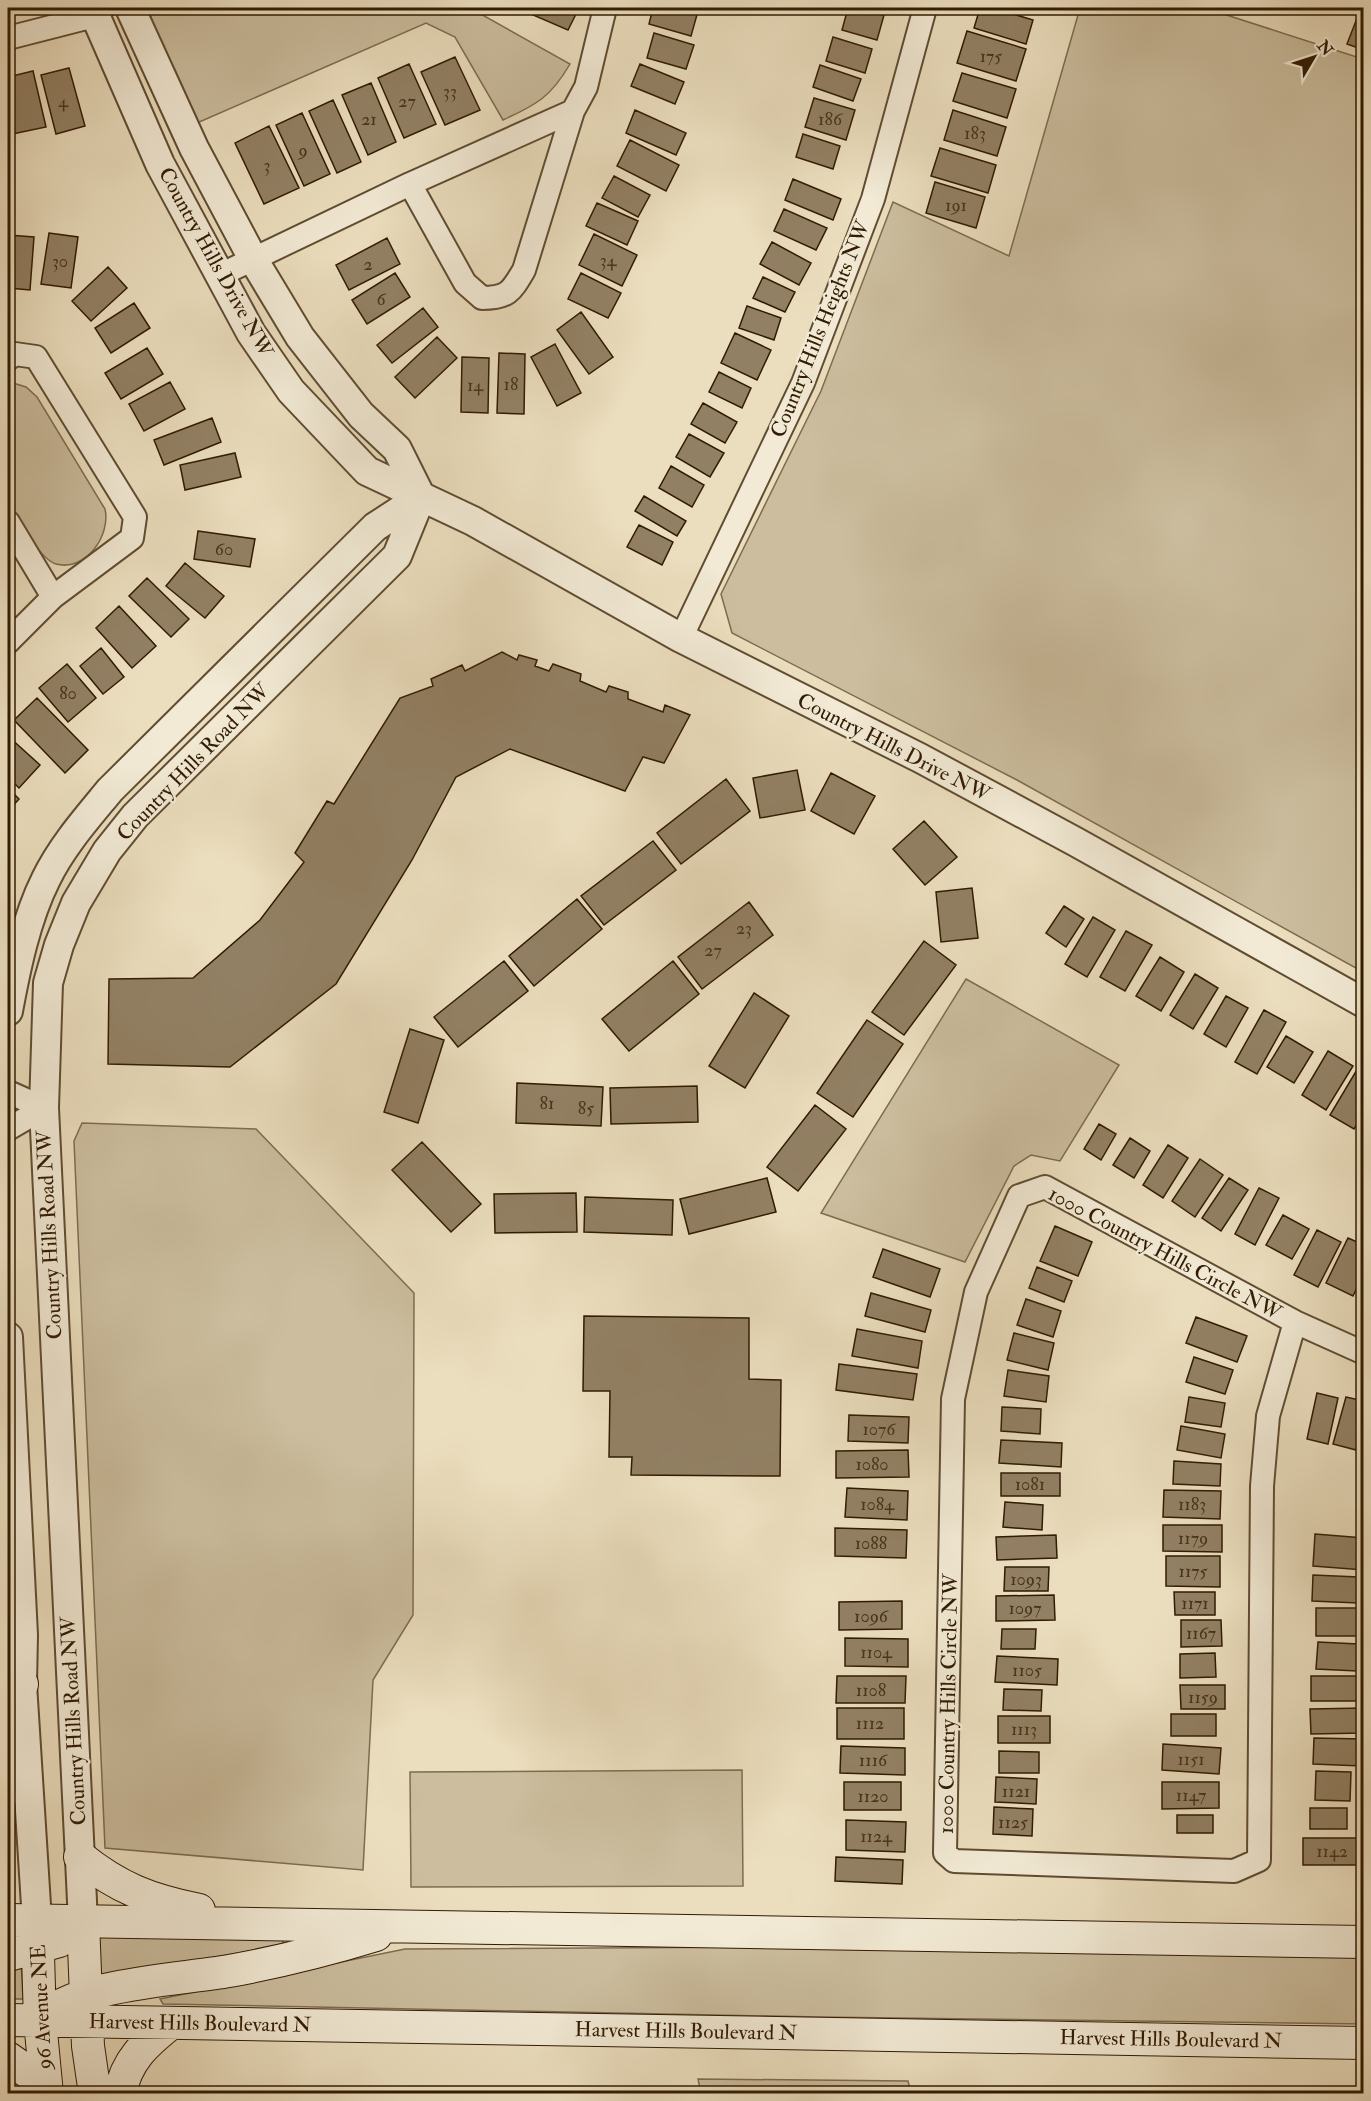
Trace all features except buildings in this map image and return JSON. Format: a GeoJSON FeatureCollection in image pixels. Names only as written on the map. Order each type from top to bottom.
{"type":"FeatureCollection","features":[{"type":"Feature","properties":{"kind":"main road"},"geometry":{"type":"LineString","coordinates":[[8,1789],[11,1716],[22,1684]]}},
{"type":"Feature","properties":{"kind":"main road"},"geometry":{"type":"LineString","coordinates":[[80,1857],[106,1877],[140,1896],[273,1925]]}},
{"type":"Feature","properties":{"kind":"main road"},"geometry":{"type":"LineString","coordinates":[[83,1922],[86,2008],[95,2094]]}},
{"type":"Feature","properties":{"kind":"main road"},"geometry":{"type":"LineString","coordinates":[[8,1955],[28,1929],[66,1938],[83,1922],[1364,1942]]}},
{"type":"Feature","properties":{"kind":"main road"},"geometry":{"type":"LineString","coordinates":[[8,2020],[40,2020],[60,2004],[86,2008],[230,1971],[324,1951],[400,1927]]}},
{"type":"Feature","properties":{"kind":"main road","name":"96 Avenue NE"},"geometry":{"type":"LineString","coordinates":[[28,1929],[46,2089]]}},
{"type":"Feature","properties":{"kind":"main road","name":"Harvest Hills Boulevard N"},"geometry":{"type":"LineString","coordinates":[[86,2008],[171,2023],[1364,2043]]}},
{"type":"Feature","properties":{"kind":"main road"},"geometry":{"type":"LineString","coordinates":[[120,2094],[127,2069],[134,2056],[171,2023]]}},
{"type":"Feature","properties":{"kind":"main road"},"geometry":{"type":"LineString","coordinates":[[8,2058],[46,2089]]}},
{"type":"Feature","properties":{"kind":"street","name":"Country Hills Drive NW"},"geometry":{"type":"LineString","coordinates":[[130,8],[194,148],[253,259],[300,338],[361,415],[397,449],[421,497]]}},
{"type":"Feature","properties":{"kind":"street"},"geometry":{"type":"LineString","coordinates":[[410,184],[465,283],[482,298],[501,298],[513,288],[524,270],[573,111],[586,87],[606,8]]}},
{"type":"Feature","properties":{"kind":"street","name":"Country Hills Heights NW"},"geometry":{"type":"LineString","coordinates":[[681,638],[807,372],[873,199],[925,8]]}},
{"type":"Feature","properties":{"kind":"street","name":"Country Hills Drive NW"},"geometry":{"type":"LineString","coordinates":[[97,10],[160,164],[251,333],[285,381],[335,439],[367,471],[473,521],[681,638],[930,764],[1364,1002]]}},
{"type":"Feature","properties":{"kind":"street"},"geometry":{"type":"LineString","coordinates":[[8,38],[97,10]]}},
{"type":"Feature","properties":{"kind":"street"},"geometry":{"type":"LineString","coordinates":[[220,275],[410,184],[573,111]]}},
{"type":"Feature","properties":{"kind":"street"},"geometry":{"type":"LineString","coordinates":[[8,359],[15,354],[36,357],[135,517],[132,538],[53,597],[8,642]]}},
{"type":"Feature","properties":{"kind":"street","name":"Country Hills Road NW"},"geometry":{"type":"LineString","coordinates":[[8,1011],[23,944],[45,880],[78,828],[110,790],[375,527],[421,497]]}},
{"type":"Feature","properties":{"kind":"street","name":"Country Hills Road NW"},"geometry":{"type":"LineString","coordinates":[[83,1922],[44,1108],[48,983],[76,903],[107,851],[135,816],[397,556],[421,497]]}},
{"type":"Feature","properties":{"kind":"street"},"geometry":{"type":"LineString","coordinates":[[8,522],[53,597]]}},
{"type":"Feature","properties":{"kind":"street"},"geometry":{"type":"LineString","coordinates":[[8,1092],[44,1108]]}},
{"type":"Feature","properties":{"kind":"street"},"geometry":{"type":"LineString","coordinates":[[8,1129],[44,1108]]}},
{"type":"Feature","properties":{"kind":"street","name":"1000 Country Hills Circle NW"},"geometry":{"type":"LineString","coordinates":[[1295,1322],[1268,1416],[1262,1486],[1259,1860],[1234,1871],[954,1861],[945,1853],[953,1399],[976,1292],[1019,1196],[1045,1187],[1295,1322],[1364,1353]]}},
{"type":"Feature","properties":{"kind":"street"},"geometry":{"type":"LineString","coordinates":[[8,1337],[23,1635],[22,1684],[28,1929]]}},
{"type":"Feature","properties":{"kind":"shaded area"},"geometry":{"type":"Polygon","coordinates":[[[148,8],[470,8],[570,64],[556,85],[542,99],[503,120],[455,37],[426,23],[197,123],[159,43],[148,8]]]}},
{"type":"Feature","properties":{"kind":"shaded area"},"geometry":{"type":"Polygon","coordinates":[[[1080,8],[1205,8],[1363,59],[1363,972],[1017,780],[732,633],[721,594],[821,391],[893,202],[1009,256],[1080,8]]]}},
{"type":"Feature","properties":{"kind":"shaded area"},"geometry":{"type":"Polygon","coordinates":[[[13,383],[26,387],[37,397],[105,509],[106,519],[100,540],[86,557],[77,562],[67,565],[50,561],[29,538],[8,504],[8,385],[13,383]]]}},
{"type":"Feature","properties":{"kind":"shaded area"},"geometry":{"type":"Polygon","coordinates":[[[966,979],[1119,1065],[1060,1161],[1031,1155],[1014,1166],[965,1262],[821,1213],[966,979]]]}},
{"type":"Feature","properties":{"kind":"shaded area"},"geometry":{"type":"Polygon","coordinates":[[[82,1123],[256,1129],[414,1293],[413,1615],[373,1680],[363,1870],[105,1848],[74,1141],[82,1123]]]}},
{"type":"Feature","properties":{"kind":"shaded area"},"geometry":{"type":"Polygon","coordinates":[[[742,1770],[743,1886],[411,1887],[410,1772],[742,1770]]]}},
{"type":"Feature","properties":{"kind":"shaded area"},"geometry":{"type":"Polygon","coordinates":[[[96,1935],[284,1939],[282,1945],[95,1979],[96,1935]]]}},
{"type":"Feature","properties":{"kind":"shaded area"},"geometry":{"type":"Polygon","coordinates":[[[955,1946],[1364,1956],[1363,2024],[819,2017],[163,2004],[160,1999],[405,1949],[955,1946]]]}},
{"type":"Feature","properties":{"kind":"shaded area"},"geometry":{"type":"Polygon","coordinates":[[[21,1959],[23,1999],[8,1999],[8,1962],[21,1959]]]}},
{"type":"Feature","properties":{"kind":"shaded area"},"geometry":{"type":"Polygon","coordinates":[[[698,2079],[908,2081],[911,2093],[701,2093],[698,2079]]]}}]}
